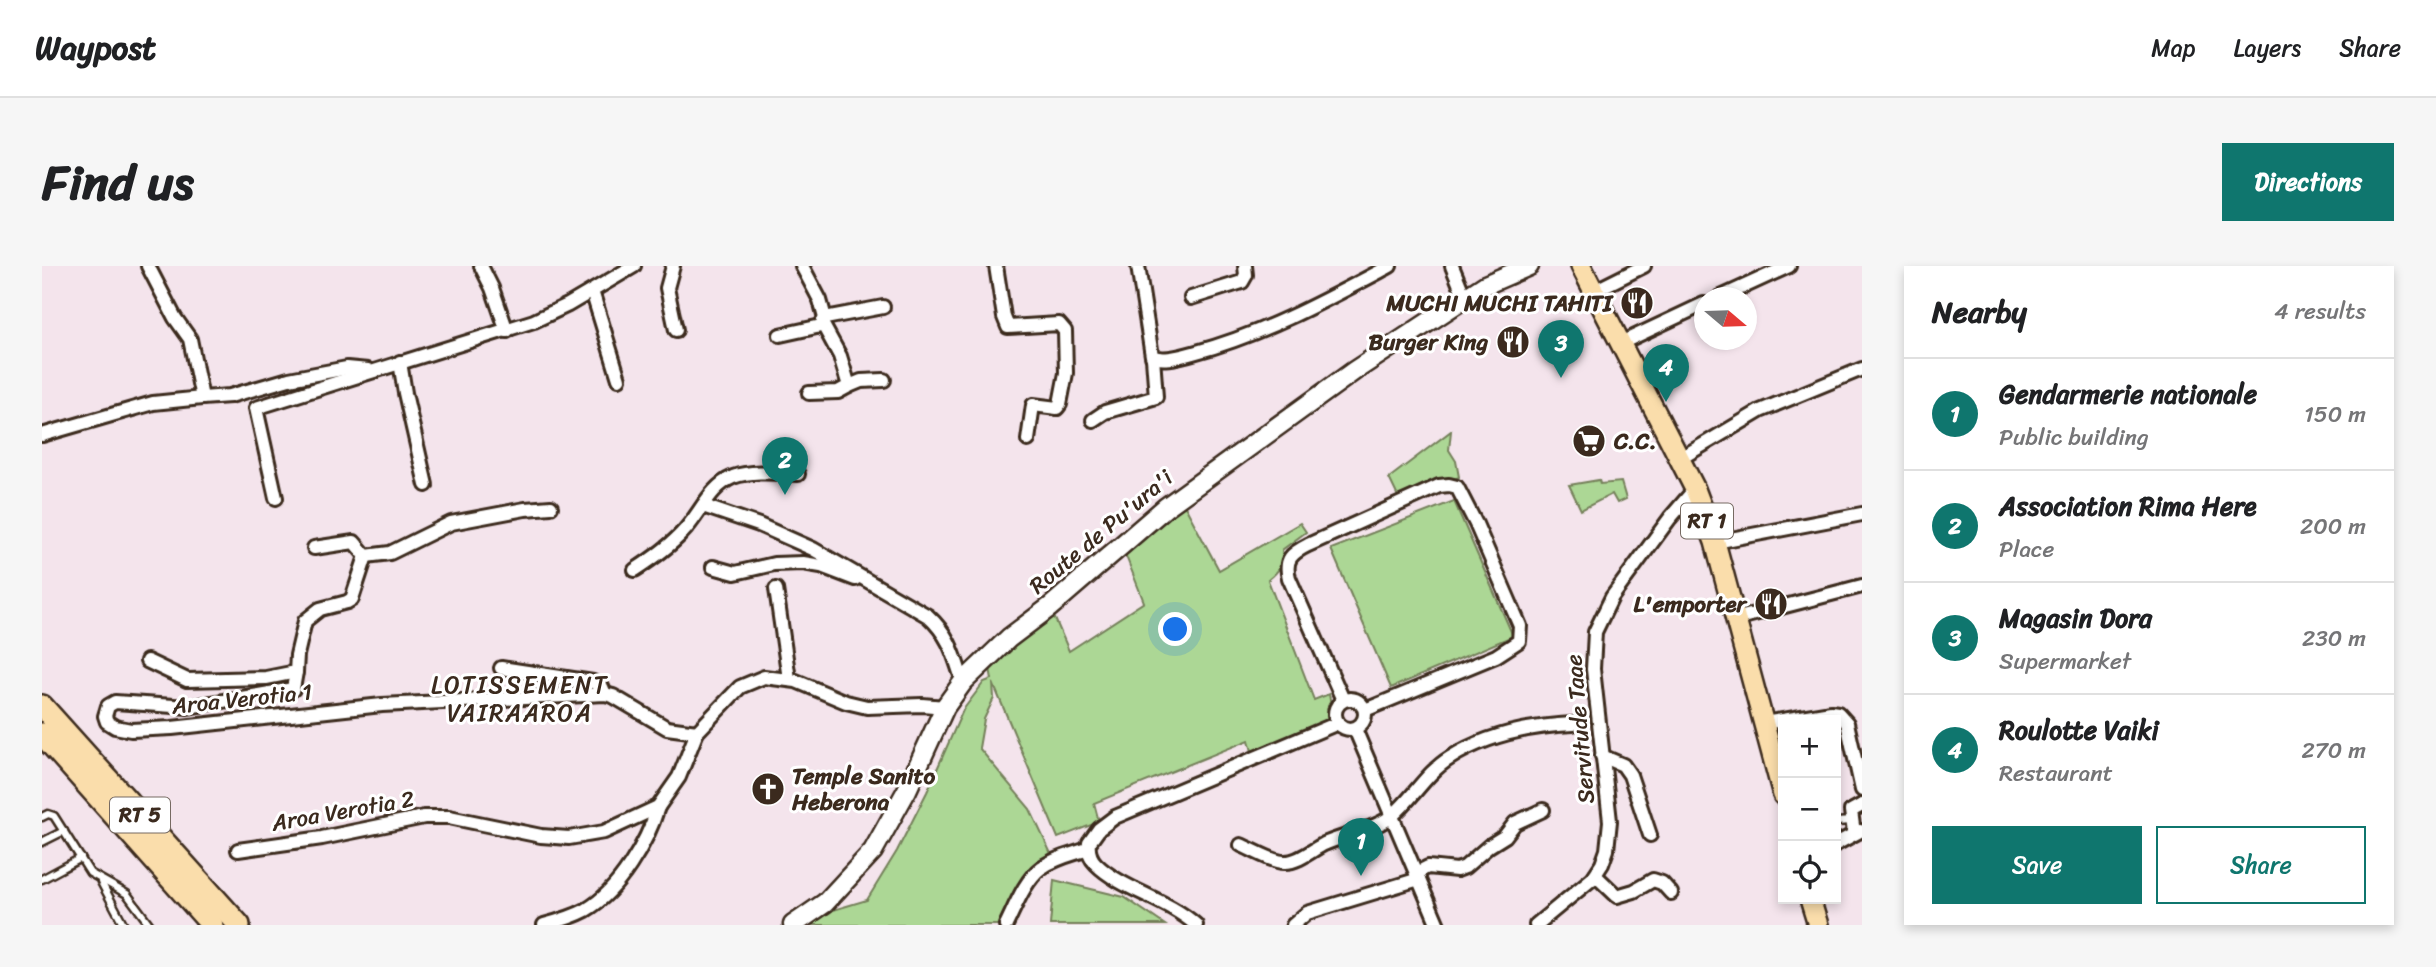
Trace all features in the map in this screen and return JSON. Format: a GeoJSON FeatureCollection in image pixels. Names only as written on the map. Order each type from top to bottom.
{"type":"FeatureCollection","features":[{"type":"Feature","properties":{"kind":"highway","name":"RT 5"},"geometry":{"type":"LineString","coordinates":[[42,706],[239,925]]}},
{"type":"Feature","properties":{"kind":"highway","name":"RT 5"},"geometry":{"type":"LineString","coordinates":[[42,734],[212,925]]}},
{"type":"Feature","properties":{"kind":"main road","name":"Route de Pu'ura'i"},"geometry":{"type":"LineString","coordinates":[[793,925],[825,903],[873,851],[907,790],[945,707],[963,682],[1009,638],[1050,607],[1166,507],[1354,371],[1485,285],[1529,266]]}},
{"type":"Feature","properties":{"kind":"main road","name":"RT 1"},"geometry":{"type":"LineString","coordinates":[[1581,266],[1695,489],[1715,542],[1779,778]]}},
{"type":"Feature","properties":{"kind":"main road"},"geometry":{"type":"LineString","coordinates":[[1812,904],[1818,925]]}},
{"type":"Feature","properties":{"kind":"street"},"geometry":{"type":"LineString","coordinates":[[148,266],[175,318],[190,339],[202,398]]}},
{"type":"Feature","properties":{"kind":"street"},"geometry":{"type":"LineString","coordinates":[[481,266],[507,331]]}},
{"type":"Feature","properties":{"kind":"street"},"geometry":{"type":"LineString","coordinates":[[276,498],[257,408],[534,321],[634,266]]}},
{"type":"Feature","properties":{"kind":"street"},"geometry":{"type":"LineString","coordinates":[[673,266],[667,288],[676,330]]}},
{"type":"Feature","properties":{"kind":"street"},"geometry":{"type":"LineString","coordinates":[[802,266],[820,300],[824,321],[840,356],[849,386]]}},
{"type":"Feature","properties":{"kind":"street"},"geometry":{"type":"LineString","coordinates":[[996,266],[1008,327],[1059,324],[1066,331],[1066,373],[1060,404],[1057,408],[1033,405],[1028,440]]}},
{"type":"Feature","properties":{"kind":"street"},"geometry":{"type":"LineString","coordinates":[[1093,420],[1105,412],[1154,400],[1156,396],[1153,358],[1138,266]]}},
{"type":"Feature","properties":{"kind":"street"},"geometry":{"type":"LineString","coordinates":[[1191,298],[1242,282],[1246,275],[1245,266]]}},
{"type":"Feature","properties":{"kind":"street"},"geometry":{"type":"LineString","coordinates":[[1153,358],[1179,356],[1252,335],[1305,312],[1390,266]]}},
{"type":"Feature","properties":{"kind":"street"},"geometry":{"type":"LineString","coordinates":[[1452,266],[1465,298]]}},
{"type":"Feature","properties":{"kind":"street"},"geometry":{"type":"LineString","coordinates":[[1594,291],[1644,266]]}},
{"type":"Feature","properties":{"kind":"street"},"geometry":{"type":"LineString","coordinates":[[1743,287],[1789,266]]}},
{"type":"Feature","properties":{"kind":"street"},"geometry":{"type":"LineString","coordinates":[[592,290],[619,379]]}},
{"type":"Feature","properties":{"kind":"street"},"geometry":{"type":"LineString","coordinates":[[780,335],[815,328],[821,326],[824,321],[883,307]]}},
{"type":"Feature","properties":{"kind":"street"},"geometry":{"type":"LineString","coordinates":[[1621,343],[1694,309]]}},
{"type":"Feature","properties":{"kind":"street"},"geometry":{"type":"LineString","coordinates":[[400,362],[426,485]]}},
{"type":"Feature","properties":{"kind":"street"},"geometry":{"type":"LineString","coordinates":[[42,435],[153,403],[230,396],[289,379],[347,368],[372,371]]}},
{"type":"Feature","properties":{"kind":"street"},"geometry":{"type":"LineString","coordinates":[[1681,458],[1760,411],[1862,369]]}},
{"type":"Feature","properties":{"kind":"street"},"geometry":{"type":"LineString","coordinates":[[809,393],[838,392],[861,381],[884,380]]}},
{"type":"Feature","properties":{"kind":"street"},"geometry":{"type":"LineString","coordinates":[[635,570],[653,559],[684,532],[720,485],[732,478],[759,472],[799,474]]}},
{"type":"Feature","properties":{"kind":"street"},"geometry":{"type":"LineString","coordinates":[[1343,700],[1289,578],[1286,566],[1288,559],[1293,552],[1438,486],[1457,487],[1520,626],[1519,641],[1496,656],[1365,710]]}},
{"type":"Feature","properties":{"kind":"street","name":"Servitude Taae"},"geometry":{"type":"LineString","coordinates":[[1536,925],[1573,897],[1595,875],[1602,864],[1609,838],[1610,821],[1593,669],[1595,632],[1612,597],[1670,518],[1695,489]]}},
{"type":"Feature","properties":{"kind":"street"},"geometry":{"type":"LineString","coordinates":[[703,506],[787,537],[839,563],[855,575],[873,582],[929,616],[942,628],[952,647],[963,682]]}},
{"type":"Feature","properties":{"kind":"street"},"geometry":{"type":"LineString","coordinates":[[366,556],[390,553],[451,523],[525,509],[551,507]]}},
{"type":"Feature","properties":{"kind":"street"},"geometry":{"type":"LineString","coordinates":[[1715,542],[1862,514]]}},
{"type":"Feature","properties":{"kind":"street"},"geometry":{"type":"LineString","coordinates":[[314,548],[355,542],[366,556]]}},
{"type":"Feature","properties":{"kind":"street"},"geometry":{"type":"LineString","coordinates":[[147,661],[187,680],[266,678],[296,672],[296,655],[305,621],[320,609],[352,599],[366,556]]}},
{"type":"Feature","properties":{"kind":"street"},"geometry":{"type":"LineString","coordinates":[[713,567],[735,573],[774,564],[803,563],[821,566],[863,582],[873,582]]}},
{"type":"Feature","properties":{"kind":"street"},"geometry":{"type":"LineString","coordinates":[[1735,619],[1862,586]]}},
{"type":"Feature","properties":{"kind":"street"},"geometry":{"type":"LineString","coordinates":[[776,589],[789,679]]}},
{"type":"Feature","properties":{"kind":"street","name":"Aroa Verotia 1"},"geometry":{"type":"LineString","coordinates":[[500,668],[593,682],[602,687],[605,694]]}},
{"type":"Feature","properties":{"kind":"street","name":"Aroa Verotia 1"},"geometry":{"type":"LineString","coordinates":[[296,672],[293,689],[188,707],[115,702],[108,706],[105,716],[107,722],[114,727],[131,730],[382,705],[605,694],[667,727],[697,732]]}},
{"type":"Feature","properties":{"kind":"street","name":"Aroa Verotia 2"},"geometry":{"type":"LineString","coordinates":[[544,925],[585,910],[608,891],[640,848],[658,807],[679,776],[697,732],[728,697],[748,682],[764,677],[789,679],[856,705],[880,708],[922,705],[945,707]]}},
{"type":"Feature","properties":{"kind":"street"},"geometry":{"type":"LineString","coordinates":[[1355,699],[1365,710],[1363,723],[1355,729],[1344,728],[1338,723],[1335,710],[1343,700],[1355,699]]}},
{"type":"Feature","properties":{"kind":"street"},"geometry":{"type":"LineString","coordinates":[[1764,723],[1818,713],[1838,713],[1847,723],[1862,790]]}},
{"type":"Feature","properties":{"kind":"street"},"geometry":{"type":"LineString","coordinates":[[1196,925],[1170,906],[1105,871],[1094,862],[1088,849],[1089,843],[1099,829],[1115,817],[1338,723]]}},
{"type":"Feature","properties":{"kind":"street"},"geometry":{"type":"LineString","coordinates":[[1241,845],[1283,863],[1295,860],[1324,844],[1392,817],[1447,759],[1474,745],[1510,732],[1573,724]]}},
{"type":"Feature","properties":{"kind":"street"},"geometry":{"type":"LineString","coordinates":[[1355,729],[1438,925]]}},
{"type":"Feature","properties":{"kind":"street"},"geometry":{"type":"LineString","coordinates":[[1602,756],[1623,765],[1630,775],[1650,835]]}},
{"type":"Feature","properties":{"kind":"street","name":"Aroa Verotia 2"},"geometry":{"type":"LineString","coordinates":[[238,850],[322,838],[424,817],[449,817],[541,836],[583,837],[617,827],[658,807]]}},
{"type":"Feature","properties":{"kind":"street"},"geometry":{"type":"LineString","coordinates":[[1293,925],[1307,913],[1417,876],[1428,867],[1457,870],[1465,867],[1505,836],[1515,823],[1543,810]]}},
{"type":"Feature","properties":{"kind":"street"},"geometry":{"type":"LineString","coordinates":[[1838,841],[1856,820]]}},
{"type":"Feature","properties":{"kind":"street"},"geometry":{"type":"LineString","coordinates":[[1006,925],[1032,877],[1041,868],[1088,849]]}},
{"type":"Feature","properties":{"kind":"street"},"geometry":{"type":"LineString","coordinates":[[1595,875],[1617,896],[1634,891],[1653,880],[1662,883],[1671,893]]}},
{"type":"Feature","properties":{"kind":"lane"},"geometry":{"type":"LineString","coordinates":[[42,817],[52,814],[90,873],[127,894],[150,925]]}},
{"type":"Feature","properties":{"kind":"lane"},"geometry":{"type":"LineString","coordinates":[[42,842],[64,831]]}},
{"type":"Feature","properties":{"kind":"lane"},"geometry":{"type":"LineString","coordinates":[[42,879],[81,858]]}},
{"type":"Feature","properties":{"kind":"lane"},"geometry":{"type":"LineString","coordinates":[[100,880],[124,925]]}},
{"type":"Feature","properties":{"kind":"green space"},"geometry":{"type":"Polygon","coordinates":[[[1451,431],[1449,450],[1456,461],[1459,477],[1401,503],[1389,478],[1451,431]]]}},
{"type":"Feature","properties":{"kind":"green space"},"geometry":{"type":"Polygon","coordinates":[[[1599,480],[1600,484],[1621,482],[1626,499],[1617,503],[1612,494],[1581,510],[1569,485],[1599,480]]]}},
{"type":"Feature","properties":{"kind":"green space"},"geometry":{"type":"Polygon","coordinates":[[[1180,497],[1219,570],[1300,523],[1306,532],[1282,550],[1280,567],[1268,580],[1314,700],[1329,694],[1332,712],[1327,727],[1253,755],[1249,740],[1094,803],[1099,822],[1058,838],[993,683],[994,698],[984,719],[979,748],[1030,809],[1054,860],[1042,869],[1002,925],[805,925],[830,911],[867,900],[897,851],[927,792],[963,710],[984,682],[992,679],[988,658],[1050,607],[1069,651],[1144,602],[1122,546],[1180,497]]]}},
{"type":"Feature","properties":{"kind":"green space"},"geometry":{"type":"Polygon","coordinates":[[[1454,501],[1513,636],[1391,688],[1331,549],[1454,501]]]}},
{"type":"Feature","properties":{"kind":"green space"},"geometry":{"type":"Polygon","coordinates":[[[1054,880],[1124,897],[1165,925],[1050,925],[1054,880]]]}},
{"type":"Feature","properties":{"kind":"place","name":"MUCHI MUCHI TAHITI"},"geometry":{"type":"Point","coordinates":[1637,303]}},
{"type":"Feature","properties":{"kind":"place","name":"Burger King"},"geometry":{"type":"Point","coordinates":[1513,342]}},
{"type":"Feature","properties":{"kind":"place","name":"Magasin Dora"},"geometry":{"type":"Point","coordinates":[1561,378]}},
{"type":"Feature","properties":{"kind":"place","name":"Roulotte Vaiki"},"geometry":{"type":"Point","coordinates":[1666,402]}},
{"type":"Feature","properties":{"kind":"place","name":"C.C."},"geometry":{"type":"Point","coordinates":[1589,441]}},
{"type":"Feature","properties":{"kind":"place","name":"Association Rima Here"},"geometry":{"type":"Point","coordinates":[785,495]}},
{"type":"Feature","properties":{"kind":"place","name":"L'emporter"},"geometry":{"type":"Point","coordinates":[1771,604]}},
{"type":"Feature","properties":{"kind":"place","name":"Temple Sanito Heberona"},"geometry":{"type":"Point","coordinates":[768,789]}},
{"type":"Feature","properties":{"kind":"place","name":"Gendarmerie nationale"},"geometry":{"type":"Point","coordinates":[1361,876]}},
{"type":"Feature","properties":{"kind":"district","name":"LOTISSEMENT VAIRAAROA"},"geometry":{"type":"Point","coordinates":[520,699]}}]}
